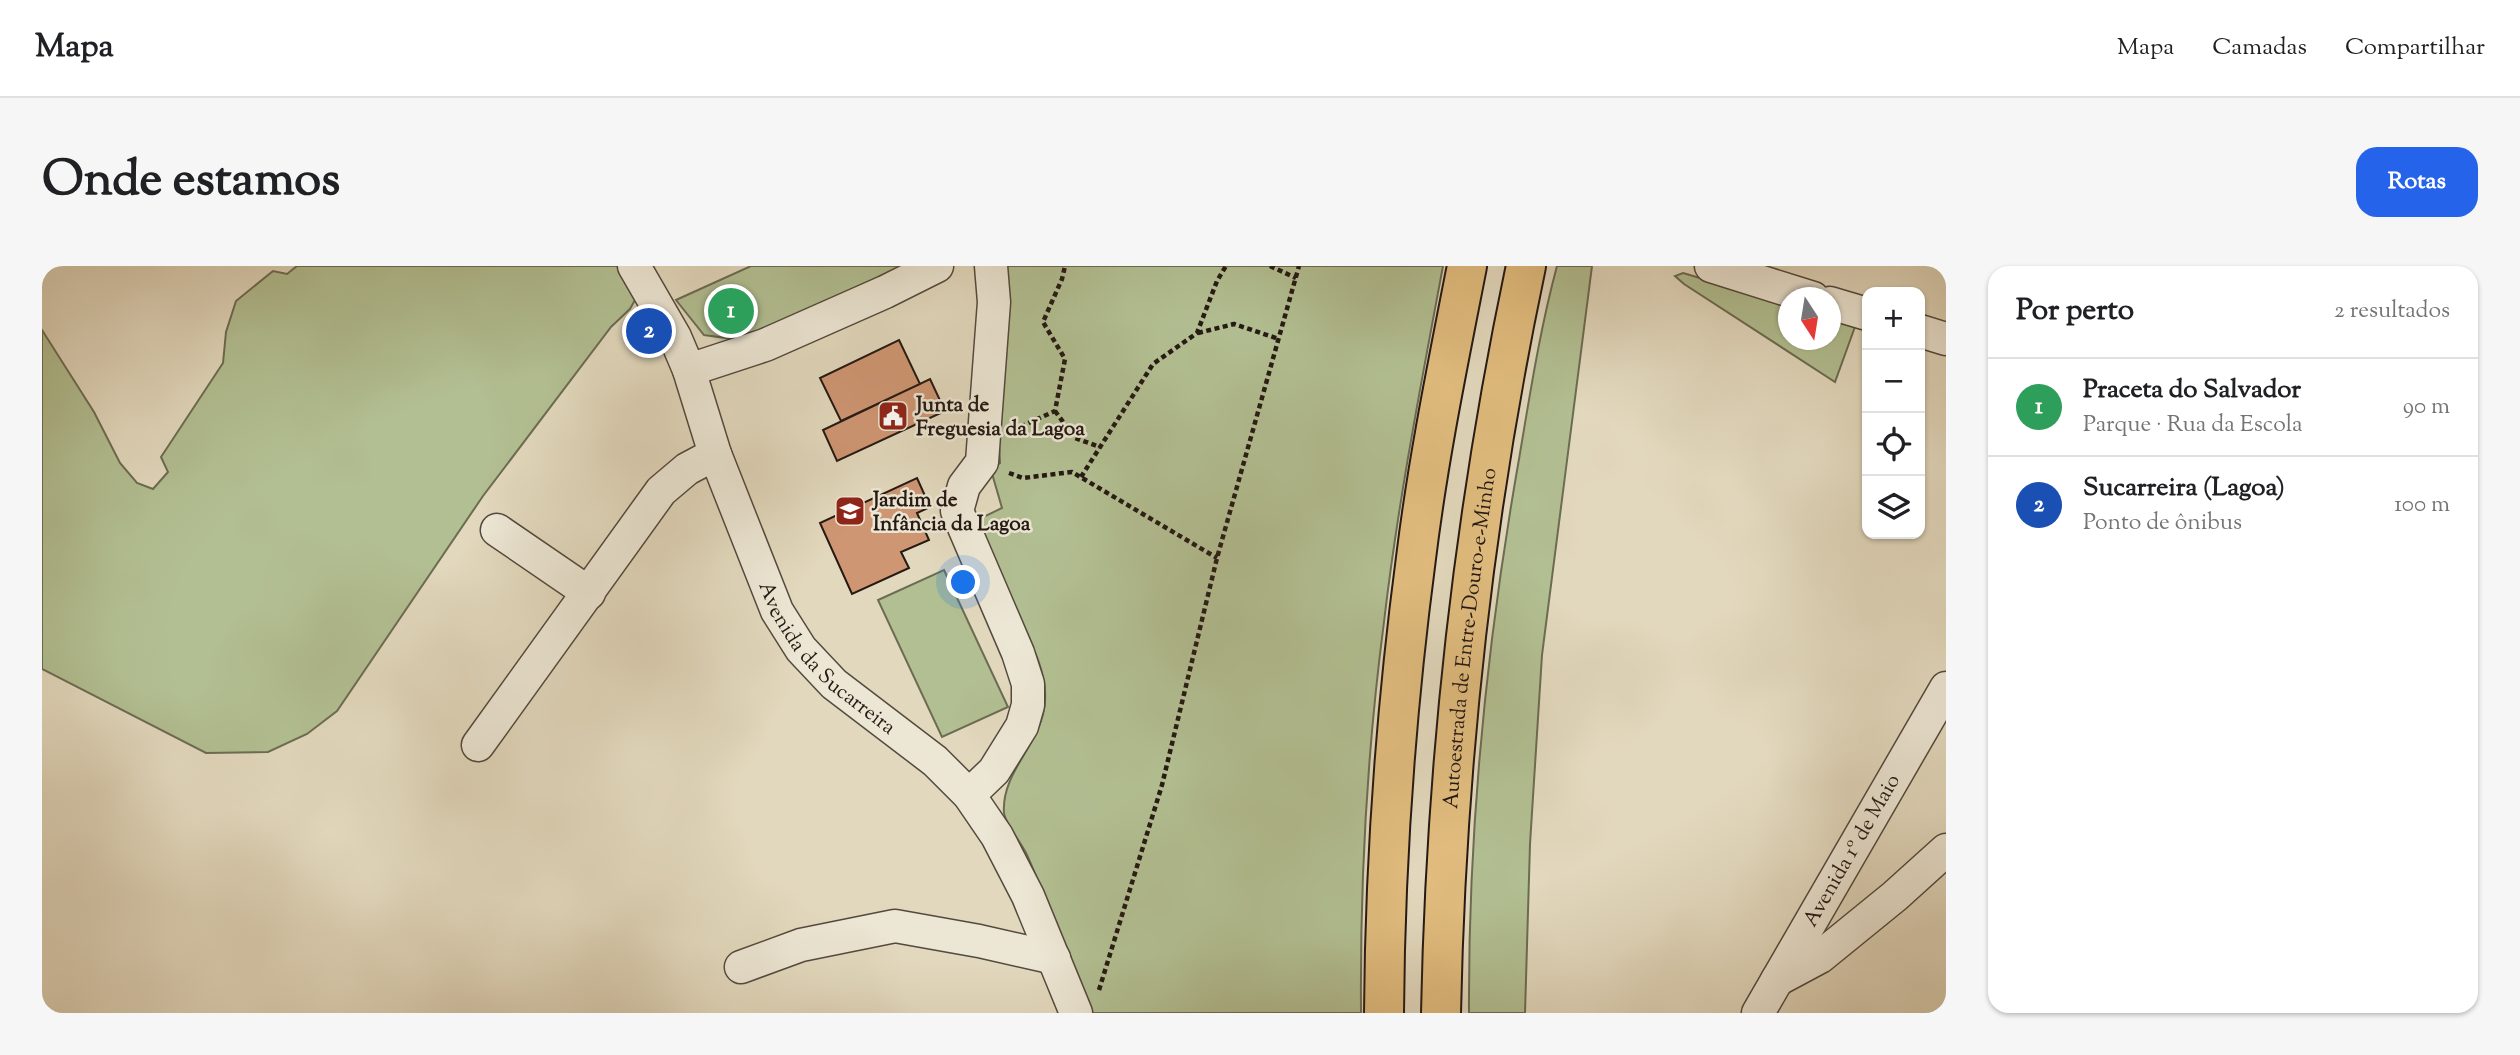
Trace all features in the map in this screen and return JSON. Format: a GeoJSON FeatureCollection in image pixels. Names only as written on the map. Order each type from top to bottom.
{"type":"FeatureCollection","features":[{"type":"Feature","properties":{"kind":"highway"},"geometry":{"type":"LineString","coordinates":[[1384,1013],[1390,830],[1404,653],[1431,463],[1467,266]]}},
{"type":"Feature","properties":{"kind":"highway","name":"Autoestrada de Entre-Douro-e-Minho"},"geometry":{"type":"LineString","coordinates":[[1441,1013],[1444,897],[1461,661],[1494,429],[1526,266]]}},
{"type":"Feature","properties":{"kind":"street","name":"Avenida da Sucarreira"},"geometry":{"type":"LineString","coordinates":[[634,266],[675,337],[689,370],[715,454],[777,611],[801,649],[834,684],[935,761],[969,795],[997,836],[1028,896],[1054,958],[1086,1007]]}},
{"type":"Feature","properties":{"kind":"street"},"geometry":{"type":"LineString","coordinates":[[689,370],[765,345],[886,292],[937,266]]}},
{"type":"Feature","properties":{"kind":"street"},"geometry":{"type":"LineString","coordinates":[[969,795],[994,771],[1022,726],[1028,705],[1028,684],[1017,653],[957,511],[964,486],[983,453],[994,302],[991,266]]}},
{"type":"Feature","properties":{"kind":"street"},"geometry":{"type":"LineString","coordinates":[[1711,266],[1798,284]]}},
{"type":"Feature","properties":{"kind":"street"},"geometry":{"type":"LineString","coordinates":[[1841,306],[1862,313]]}},
{"type":"Feature","properties":{"kind":"street"},"geometry":{"type":"LineString","coordinates":[[1925,333],[1946,339]]}},
{"type":"Feature","properties":{"kind":"street"},"geometry":{"type":"LineString","coordinates":[[478,745],[661,491],[687,469],[715,454]]}},
{"type":"Feature","properties":{"kind":"street"},"geometry":{"type":"LineString","coordinates":[[497,530],[589,593]]}},
{"type":"Feature","properties":{"kind":"street","name":"Avenida 1º de Maio"},"geometry":{"type":"LineString","coordinates":[[1758,1013],[1946,688]]}},
{"type":"Feature","properties":{"kind":"street"},"geometry":{"type":"LineString","coordinates":[[1776,981],[1820,957],[1895,897],[1946,850]]}},
{"type":"Feature","properties":{"kind":"street"},"geometry":{"type":"LineString","coordinates":[[741,967],[802,945],[895,926],[1054,958]]}},
{"type":"Feature","properties":{"kind":"path"},"geometry":{"type":"LineString","coordinates":[[1065,266],[1043,322],[1065,359],[1055,411],[1075,439],[1100,447]]}},
{"type":"Feature","properties":{"kind":"path"},"geometry":{"type":"LineString","coordinates":[[1197,333],[1217,281],[1226,266]]}},
{"type":"Feature","properties":{"kind":"path"},"geometry":{"type":"LineString","coordinates":[[1270,266],[1296,278]]}},
{"type":"Feature","properties":{"kind":"path"},"geometry":{"type":"LineString","coordinates":[[1086,1007],[1162,785],[1217,558],[1299,266]]}},
{"type":"Feature","properties":{"kind":"path"},"geometry":{"type":"LineString","coordinates":[[1081,477],[1153,364],[1197,333],[1234,324],[1279,339]]}},
{"type":"Feature","properties":{"kind":"path"},"geometry":{"type":"LineString","coordinates":[[1055,411],[983,453],[1023,478],[1072,472],[1217,558]]}},
{"type":"Feature","properties":{"kind":"green space"},"geometry":{"type":"Polygon","coordinates":[[[297,266],[618,266],[633,289],[635,300],[630,309],[611,327],[483,496],[337,711],[307,734],[268,752],[206,753],[42,669],[42,330],[94,412],[120,463],[137,483],[153,489],[168,472],[161,457],[223,363],[226,332],[236,301],[273,271],[287,274],[297,266]]]}},
{"type":"Feature","properties":{"kind":"green space"},"geometry":{"type":"Polygon","coordinates":[[[751,266],[902,266],[771,327],[733,339],[704,335],[676,300],[751,266]]]}},
{"type":"Feature","properties":{"kind":"green space"},"geometry":{"type":"Polygon","coordinates":[[[1005,266],[1443,266],[1403,488],[1378,671],[1366,817],[1361,1013],[1091,1013],[1044,894],[1004,813],[1008,786],[1035,735],[1044,709],[1045,694],[1043,678],[1033,648],[999,581],[975,521],[1002,508],[991,470],[1000,463],[997,398],[1005,266]]]}},
{"type":"Feature","properties":{"kind":"green space"},"geometry":{"type":"Polygon","coordinates":[[[1557,266],[1592,266],[1542,655],[1530,844],[1525,1013],[1469,1013],[1476,804],[1489,665],[1527,410],[1557,266]]]}},
{"type":"Feature","properties":{"kind":"green space"},"geometry":{"type":"Polygon","coordinates":[[[1683,273],[1778,301],[1778,345],[1684,284],[1675,276],[1683,273]]]}},
{"type":"Feature","properties":{"kind":"green space"},"geometry":{"type":"Polygon","coordinates":[[[1841,320],[1856,324],[1835,382],[1786,350],[1841,350],[1841,320]]]}},
{"type":"Feature","properties":{"kind":"green space"},"geometry":{"type":"Polygon","coordinates":[[[944,570],[1008,707],[942,737],[878,600],[944,570]]]}},
{"type":"Feature","properties":{"kind":"building"},"geometry":{"type":"Polygon","coordinates":[[[899,340],[920,384],[841,421],[820,378],[899,340]]]}},
{"type":"Feature","properties":{"kind":"building","name":"Junta de Freguesia da Lagoa"},"geometry":{"type":"Polygon","coordinates":[[[930,379],[945,411],[837,461],[823,430],[930,379]]]}},
{"type":"Feature","properties":{"kind":"building"},"geometry":{"type":"Polygon","coordinates":[[[917,478],[930,507],[917,513],[929,540],[901,552],[909,568],[852,594],[820,523],[917,478]]]}},
{"type":"Feature","properties":{"kind":"place","name":"Praceta do Salvador"},"geometry":{"type":"Point","coordinates":[731,311]}},
{"type":"Feature","properties":{"kind":"place","name":"Sucarreira (Lagoa)"},"geometry":{"type":"Point","coordinates":[649,331]}},
{"type":"Feature","properties":{"kind":"place","name":"Junta de Freguesia da Lagoa"},"geometry":{"type":"Point","coordinates":[893,416]}},
{"type":"Feature","properties":{"kind":"place","name":"Jardim de Infância da Lagoa"},"geometry":{"type":"Point","coordinates":[850,511]}}]}
